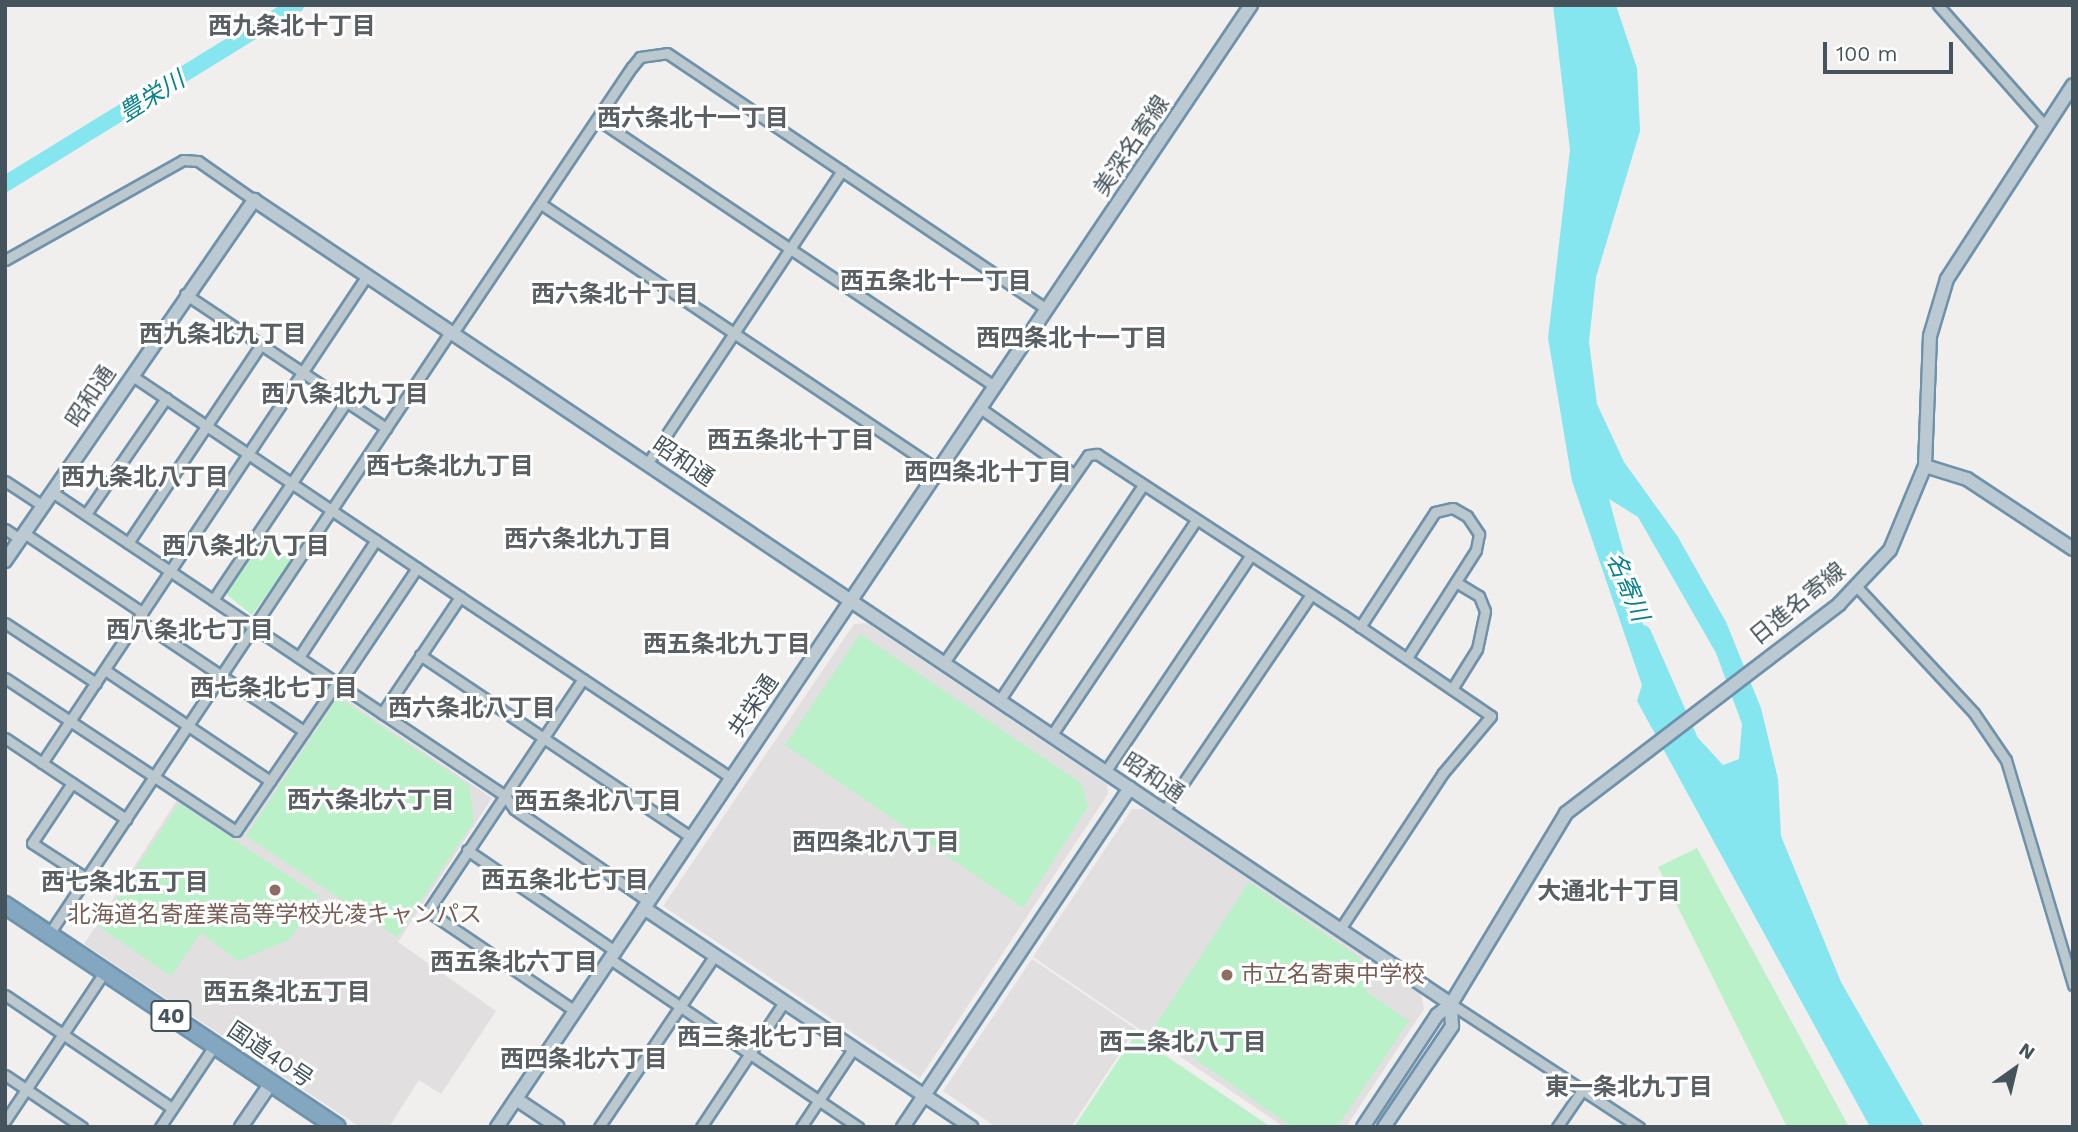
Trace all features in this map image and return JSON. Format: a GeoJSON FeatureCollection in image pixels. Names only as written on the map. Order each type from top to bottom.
{"type":"FeatureCollection","features":[{"type":"Feature","properties":{"kind":"highway","name":"国道40号"},"geometry":{"type":"LineString","coordinates":[[6,908],[271,1083],[326,1124]]}},
{"type":"Feature","properties":{"kind":"street","name":"美深名寄線"},"geometry":{"type":"LineString","coordinates":[[1047,309],[1251,5]]}},
{"type":"Feature","properties":{"kind":"street"},"geometry":{"type":"LineString","coordinates":[[1937,5],[2045,127]]}},
{"type":"Feature","properties":{"kind":"street"},"geometry":{"type":"LineString","coordinates":[[49,934],[334,511],[386,428],[640,57],[667,54],[1047,309]]}},
{"type":"Feature","properties":{"kind":"street","name":"日進名寄線"},"geometry":{"type":"LineString","coordinates":[[1363,1127],[1437,1015],[1451,1004],[1554,830],[1597,785],[1857,587],[1898,536],[1925,466],[1936,308],[1961,252],[2073,85]]}},
{"type":"Feature","properties":{"kind":"street"},"geometry":{"type":"LineString","coordinates":[[597,119],[995,386]]}},
{"type":"Feature","properties":{"kind":"street"},"geometry":{"type":"LineString","coordinates":[[5,260],[183,160],[198,161],[254,200]]}},
{"type":"Feature","properties":{"kind":"street"},"geometry":{"type":"LineString","coordinates":[[647,464],[842,171]]}},
{"type":"Feature","properties":{"kind":"street","name":"昭和通"},"geometry":{"type":"LineString","coordinates":[[5,561],[185,294],[254,200],[1451,1004]]}},
{"type":"Feature","properties":{"kind":"street"},"geometry":{"type":"LineString","coordinates":[[541,204],[939,470]]}},
{"type":"Feature","properties":{"kind":"street"},"geometry":{"type":"LineString","coordinates":[[42,762],[366,277]]}},
{"type":"Feature","properties":{"kind":"street"},"geometry":{"type":"LineString","coordinates":[[185,294],[386,428]]}},
{"type":"Feature","properties":{"kind":"street","name":"共栄通"},"geometry":{"type":"LineString","coordinates":[[497,1127],[1047,309]]}},
{"type":"Feature","properties":{"kind":"street"},"geometry":{"type":"LineString","coordinates":[[128,543],[261,344]]}},
{"type":"Feature","properties":{"kind":"street"},"geometry":{"type":"LineString","coordinates":[[131,375],[731,778]]}},
{"type":"Feature","properties":{"kind":"street"},"geometry":{"type":"LineString","coordinates":[[86,514],[166,398]]}},
{"type":"Feature","properties":{"kind":"street"},"geometry":{"type":"LineString","coordinates":[[213,600],[346,402]]}},
{"type":"Feature","properties":{"kind":"street"},"geometry":{"type":"LineString","coordinates":[[980,408],[1072,473]]}},
{"type":"Feature","properties":{"kind":"street"},"geometry":{"type":"LineString","coordinates":[[943,664],[1072,473],[1088,454],[1097,454],[1407,658],[1491,716],[1443,773],[1340,929]]}},
{"type":"Feature","properties":{"kind":"street"},"geometry":{"type":"LineString","coordinates":[[1925,466],[1967,479],[2073,549]]}},
{"type":"Feature","properties":{"kind":"street"},"geometry":{"type":"LineString","coordinates":[[5,481],[43,506]]}},
{"type":"Feature","properties":{"kind":"street"},"geometry":{"type":"LineString","coordinates":[[999,701],[1143,485]]}},
{"type":"Feature","properties":{"kind":"street"},"geometry":{"type":"LineString","coordinates":[[52,492],[504,795],[514,809],[715,955],[971,1127]]}},
{"type":"Feature","properties":{"kind":"street"},"geometry":{"type":"LineString","coordinates":[[1360,628],[1435,512],[1453,508],[1479,534],[1456,582],[1407,658]]}},
{"type":"Feature","properties":{"kind":"street"},"geometry":{"type":"LineString","coordinates":[[1051,736],[1196,520]]}},
{"type":"Feature","properties":{"kind":"street"},"geometry":{"type":"LineString","coordinates":[[5,529],[22,536],[304,731]]}},
{"type":"Feature","properties":{"kind":"street"},"geometry":{"type":"LineString","coordinates":[[299,657],[376,540]]}},
{"type":"Feature","properties":{"kind":"street"},"geometry":{"type":"LineString","coordinates":[[1105,772],[1250,556]]}},
{"type":"Feature","properties":{"kind":"street"},"geometry":{"type":"LineString","coordinates":[[5,678],[236,831],[418,568]]}},
{"type":"Feature","properties":{"kind":"street"},"geometry":{"type":"LineString","coordinates":[[1452,689],[1478,649],[1485,611],[1479,596],[1456,582]]}},
{"type":"Feature","properties":{"kind":"street"},"geometry":{"type":"LineString","coordinates":[[1857,587],[1974,713],[2006,760],[2073,985]]}},
{"type":"Feature","properties":{"kind":"street"},"geometry":{"type":"LineString","coordinates":[[1164,811],[1311,595]]}},
{"type":"Feature","properties":{"kind":"street"},"geometry":{"type":"LineString","coordinates":[[382,713],[460,597]]}},
{"type":"Feature","properties":{"kind":"street"},"geometry":{"type":"LineString","coordinates":[[5,623],[96,683]]}},
{"type":"Feature","properties":{"kind":"street"},"geometry":{"type":"LineString","coordinates":[[420,655],[691,837]]}},
{"type":"Feature","properties":{"kind":"street"},"geometry":{"type":"LineString","coordinates":[[105,670],[270,782]]}},
{"type":"Feature","properties":{"kind":"street"},"geometry":{"type":"LineString","coordinates":[[575,1011],[428,911],[583,679]]}},
{"type":"Feature","properties":{"kind":"street"},"geometry":{"type":"LineString","coordinates":[[5,738],[126,820]]}},
{"type":"Feature","properties":{"kind":"street"},"geometry":{"type":"LineString","coordinates":[[72,783],[32,843],[86,878]]}},
{"type":"Feature","properties":{"kind":"street"},"geometry":{"type":"LineString","coordinates":[[903,1127],[1130,788]]}},
{"type":"Feature","properties":{"kind":"street"},"geometry":{"type":"LineString","coordinates":[[467,850],[681,1007],[858,1127]]}},
{"type":"Feature","properties":{"kind":"street"},"geometry":{"type":"LineString","coordinates":[[599,1127],[715,955]]}},
{"type":"Feature","properties":{"kind":"street"},"geometry":{"type":"LineString","coordinates":[[5,1121],[105,971]]}},
{"type":"Feature","properties":{"kind":"street"},"geometry":{"type":"LineString","coordinates":[[5,995],[172,1108]]}},
{"type":"Feature","properties":{"kind":"street"},"geometry":{"type":"LineString","coordinates":[[701,1127],[784,1002]]}},
{"type":"Feature","properties":{"kind":"street"},"geometry":{"type":"LineString","coordinates":[[1451,1004],[1639,1127]]}},
{"type":"Feature","properties":{"kind":"street","name":"日進名寄線"},"geometry":{"type":"LineString","coordinates":[[1384,1127],[1452,1026],[1451,1004]]}},
{"type":"Feature","properties":{"kind":"street"},"geometry":{"type":"LineString","coordinates":[[160,1127],[214,1045]]}},
{"type":"Feature","properties":{"kind":"street"},"geometry":{"type":"LineString","coordinates":[[801,1127],[853,1049]]}},
{"type":"Feature","properties":{"kind":"street"},"geometry":{"type":"LineString","coordinates":[[5,1075],[82,1127]]}},
{"type":"Feature","properties":{"kind":"street"},"geometry":{"type":"LineString","coordinates":[[242,1127],[271,1083]]}},
{"type":"Feature","properties":{"kind":"street"},"geometry":{"type":"LineString","coordinates":[[1557,1127],[1583,1089]]}},
{"type":"Feature","properties":{"kind":"street"},"geometry":{"type":"LineString","coordinates":[[516,1099],[558,1127]]}},
{"type":"Feature","properties":{"kind":"shaded area"},"geometry":{"type":"Polygon","coordinates":[[[867,623],[1107,784],[1108,794],[920,1078],[663,906],[854,624],[867,623]]]}},
{"type":"Feature","properties":{"kind":"shaded area","name":"北海道名寄産業高等学校光凌キャンパス"},"geometry":{"type":"Polygon","coordinates":[[[337,693],[492,798],[398,942],[496,1011],[441,1094],[419,1080],[389,1127],[360,1127],[84,944],[179,797],[239,838],[337,693]]]}},
{"type":"Feature","properties":{"kind":"shaded area","name":"市立名寄東中学校"},"geometry":{"type":"Polygon","coordinates":[[[1132,809],[1144,809],[1421,994],[1424,1009],[1346,1127],[1284,1127],[1033,957],[1132,809]]]}},
{"type":"Feature","properties":{"kind":"shaded area"},"geometry":{"type":"Polygon","coordinates":[[[1032,959],[1136,1029],[1071,1127],[996,1127],[943,1091],[1032,959]]]}},
{"type":"Feature","properties":{"kind":"green space"},"geometry":{"type":"Polygon","coordinates":[[[262,537],[293,558],[252,615],[225,593],[262,537]]]}},
{"type":"Feature","properties":{"kind":"green space"},"geometry":{"type":"Polygon","coordinates":[[[860,634],[1081,783],[1088,807],[1023,908],[785,745],[860,634]]]}},
{"type":"Feature","properties":{"kind":"green space"},"geometry":{"type":"Polygon","coordinates":[[[338,697],[469,785],[474,821],[397,937],[246,836],[338,697]]]}},
{"type":"Feature","properties":{"kind":"green space"},"geometry":{"type":"Polygon","coordinates":[[[179,803],[319,896],[289,940],[238,961],[201,933],[171,976],[98,926],[179,803]]]}},
{"type":"Feature","properties":{"kind":"green space"},"geometry":{"type":"Polygon","coordinates":[[[1697,848],[1849,1127],[1787,1127],[1658,867],[1697,848]]]}},
{"type":"Feature","properties":{"kind":"green space"},"geometry":{"type":"Polygon","coordinates":[[[1249,882],[1360,958],[1367,992],[1409,1021],[1337,1127],[1292,1127],[1153,1029],[1249,882]]]}},
{"type":"Feature","properties":{"kind":"green space"},"geometry":{"type":"Polygon","coordinates":[[[1135,1035],[1271,1127],[1074,1127],[1135,1035]]]}},
{"type":"Feature","properties":{"kind":"water"},"geometry":{"type":"Polygon","coordinates":[[[1553,5],[1616,5],[1637,68],[1640,131],[1596,277],[1589,342],[1597,404],[1624,462],[1678,537],[1726,622],[1761,708],[1778,779],[1781,836],[1841,982],[1924,1127],[1870,1127],[1637,701],[1642,685],[1572,481],[1548,338],[1570,150],[1553,5]],[[1609,499],[1664,701],[1723,765],[1739,759],[1742,724],[1716,653],[1638,517],[1609,499]]]}},
{"type":"Feature","properties":{"kind":"waterway","name":"豊栄川"},"geometry":{"type":"LineString","coordinates":[[5,184],[296,5]]}},
{"type":"Feature","properties":{"kind":"waterway","name":"名寄川"},"geometry":{"type":"LineString","coordinates":[[1643,633],[1689,738]]}},
{"type":"Feature","properties":{"kind":"place","name":"北海道名寄産業高等学校光凌キャンパス"},"geometry":{"type":"Point","coordinates":[275,890]}},
{"type":"Feature","properties":{"kind":"place","name":"市立名寄東中学校"},"geometry":{"type":"Point","coordinates":[1227,975]}},
{"type":"Feature","properties":{"kind":"district","name":"西九条北十丁目"},"geometry":{"type":"Point","coordinates":[292,27]}},
{"type":"Feature","properties":{"kind":"district","name":"西六条北十一丁目"},"geometry":{"type":"Point","coordinates":[693,119]}},
{"type":"Feature","properties":{"kind":"district","name":"西五条北十一丁目"},"geometry":{"type":"Point","coordinates":[936,282]}},
{"type":"Feature","properties":{"kind":"district","name":"西六条北十丁目"},"geometry":{"type":"Point","coordinates":[615,295]}},
{"type":"Feature","properties":{"kind":"district","name":"西九条北九丁目"},"geometry":{"type":"Point","coordinates":[223,335]}},
{"type":"Feature","properties":{"kind":"district","name":"西四条北十一丁目"},"geometry":{"type":"Point","coordinates":[1072,339]}},
{"type":"Feature","properties":{"kind":"district","name":"西八条北九丁目"},"geometry":{"type":"Point","coordinates":[345,395]}},
{"type":"Feature","properties":{"kind":"district","name":"西五条北十丁目"},"geometry":{"type":"Point","coordinates":[791,441]}},
{"type":"Feature","properties":{"kind":"district","name":"西七条北九丁目"},"geometry":{"type":"Point","coordinates":[450,467]}},
{"type":"Feature","properties":{"kind":"district","name":"西四条北十丁目"},"geometry":{"type":"Point","coordinates":[988,473]}},
{"type":"Feature","properties":{"kind":"district","name":"西九条北八丁目"},"geometry":{"type":"Point","coordinates":[145,478]}},
{"type":"Feature","properties":{"kind":"district","name":"西六条北九丁目"},"geometry":{"type":"Point","coordinates":[588,540]}},
{"type":"Feature","properties":{"kind":"district","name":"西八条北八丁目"},"geometry":{"type":"Point","coordinates":[246,547]}},
{"type":"Feature","properties":{"kind":"district","name":"西八条北七丁目"},"geometry":{"type":"Point","coordinates":[190,631]}},
{"type":"Feature","properties":{"kind":"district","name":"西五条北九丁目"},"geometry":{"type":"Point","coordinates":[727,645]}},
{"type":"Feature","properties":{"kind":"district","name":"西七条北七丁目"},"geometry":{"type":"Point","coordinates":[274,689]}},
{"type":"Feature","properties":{"kind":"district","name":"西六条北八丁目"},"geometry":{"type":"Point","coordinates":[472,709]}},
{"type":"Feature","properties":{"kind":"district","name":"西六条北六丁目"},"geometry":{"type":"Point","coordinates":[371,801]}},
{"type":"Feature","properties":{"kind":"district","name":"西五条北八丁目"},"geometry":{"type":"Point","coordinates":[598,802]}},
{"type":"Feature","properties":{"kind":"district","name":"西四条北八丁目"},"geometry":{"type":"Point","coordinates":[876,843]}},
{"type":"Feature","properties":{"kind":"district","name":"西五条北七丁目"},"geometry":{"type":"Point","coordinates":[565,881]}},
{"type":"Feature","properties":{"kind":"district","name":"西七条北五丁目"},"geometry":{"type":"Point","coordinates":[125,883]}},
{"type":"Feature","properties":{"kind":"district","name":"大通北十丁目"},"geometry":{"type":"Point","coordinates":[1609,892]}},
{"type":"Feature","properties":{"kind":"district","name":"西五条北六丁目"},"geometry":{"type":"Point","coordinates":[514,963]}},
{"type":"Feature","properties":{"kind":"district","name":"西五条北五丁目"},"geometry":{"type":"Point","coordinates":[287,993]}},
{"type":"Feature","properties":{"kind":"district","name":"西三条北七丁目"},"geometry":{"type":"Point","coordinates":[761,1038]}},
{"type":"Feature","properties":{"kind":"district","name":"西二条北八丁目"},"geometry":{"type":"Point","coordinates":[1183,1043]}},
{"type":"Feature","properties":{"kind":"district","name":"西四条北六丁目"},"geometry":{"type":"Point","coordinates":[584,1060]}},
{"type":"Feature","properties":{"kind":"district","name":"東一条北九丁目"},"geometry":{"type":"Point","coordinates":[1629,1088]}}]}
